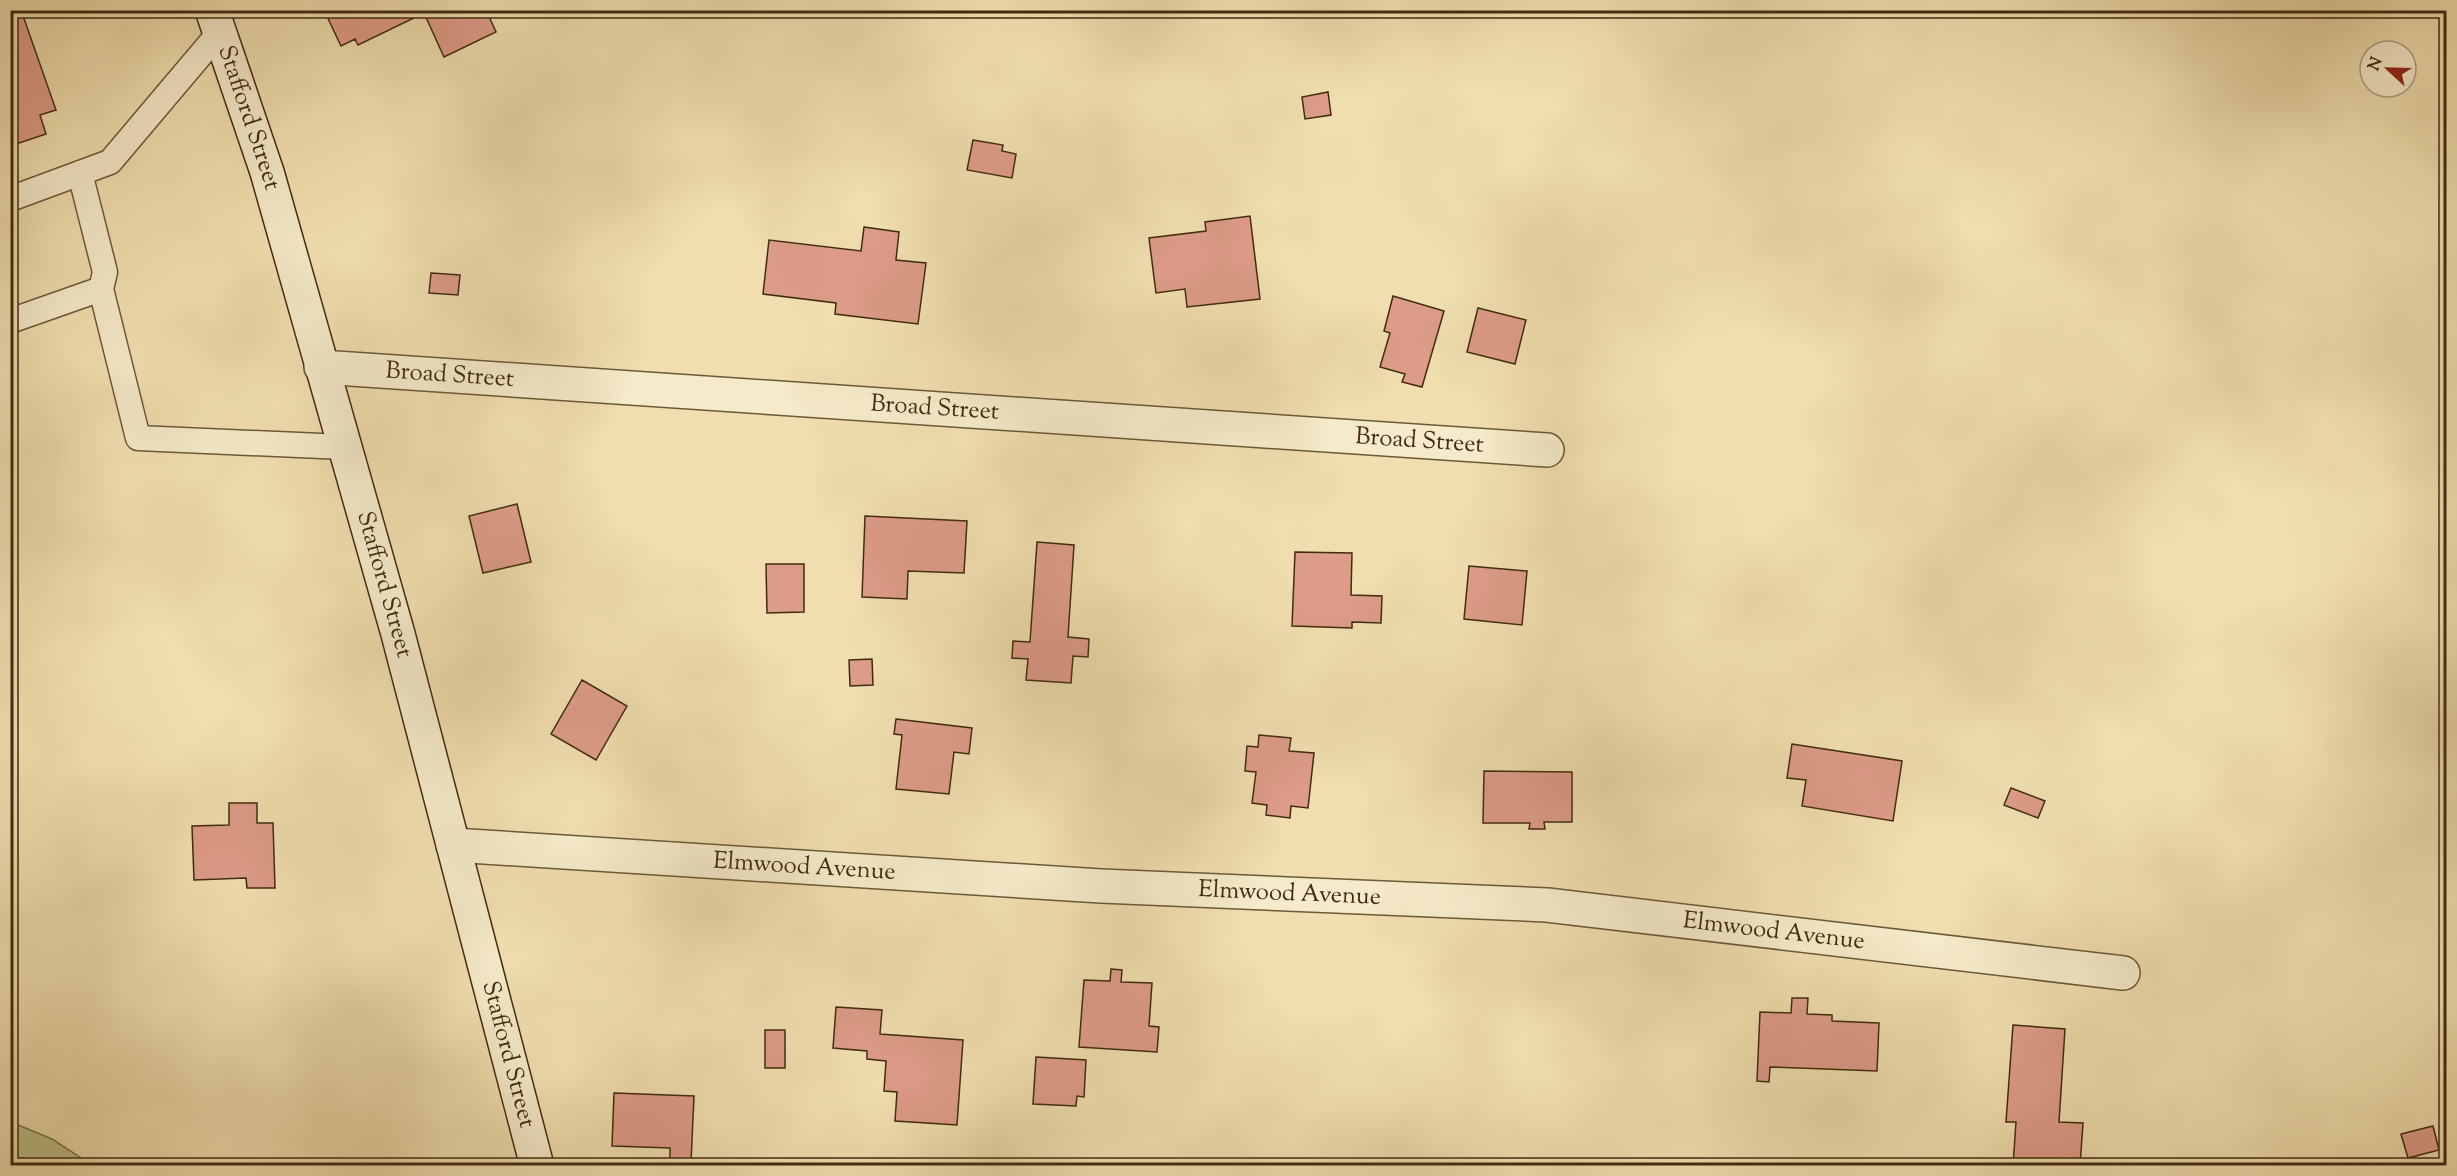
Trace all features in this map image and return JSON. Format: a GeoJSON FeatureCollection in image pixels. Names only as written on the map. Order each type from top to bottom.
{"type":"FeatureCollection","features":[{"type":"Feature","properties":{"kind":"street","name":"Stafford Street"},"geometry":{"type":"LineString","coordinates":[[216,22],[267,172],[398,634],[537,1166]]}},
{"type":"Feature","properties":{"kind":"street","name":"Broad Street"},"geometry":{"type":"LineString","coordinates":[[321,367],[1546,450]]}},
{"type":"Feature","properties":{"kind":"street","name":"Elmwood Avenue"},"geometry":{"type":"LineString","coordinates":[[453,845],[1101,886],[1547,905],[2123,973]]}},
{"type":"Feature","properties":{"kind":"lane"},"geometry":{"type":"LineString","coordinates":[[10,199],[110,162],[216,22]]}},
{"type":"Feature","properties":{"kind":"lane"},"geometry":{"type":"LineString","coordinates":[[80,173],[105,272],[101,289],[138,438],[344,447]]}},
{"type":"Feature","properties":{"kind":"lane"},"geometry":{"type":"LineString","coordinates":[[10,321],[101,289]]}},
{"type":"Feature","properties":{"kind":"green space"},"geometry":{"type":"Polygon","coordinates":[[[11,1122],[52,1139],[92,1165],[11,1165],[11,1122]]]}},
{"type":"Feature","properties":{"kind":"building"},"geometry":{"type":"Polygon","coordinates":[[[10,10],[21,10],[56,110],[40,115],[46,134],[10,146],[10,10]]]}},
{"type":"Feature","properties":{"kind":"building"},"geometry":{"type":"Polygon","coordinates":[[[324,10],[486,10],[496,32],[444,57],[424,13],[358,45],[355,39],[341,46],[324,10]]]}},
{"type":"Feature","properties":{"kind":"building"},"geometry":{"type":"Polygon","coordinates":[[[1328,92],[1331,115],[1305,119],[1302,97],[1328,92]]]}},
{"type":"Feature","properties":{"kind":"building"},"geometry":{"type":"Polygon","coordinates":[[[973,140],[1003,145],[1002,151],[1016,154],[1012,178],[967,170],[973,140]]]}},
{"type":"Feature","properties":{"kind":"building"},"geometry":{"type":"Polygon","coordinates":[[[1250,216],[1260,299],[1187,307],[1185,289],[1156,293],[1149,238],[1206,231],[1205,222],[1250,216]]]}},
{"type":"Feature","properties":{"kind":"building"},"geometry":{"type":"Polygon","coordinates":[[[864,227],[899,232],[896,260],[926,263],[918,324],[835,314],[836,303],[763,294],[769,240],[861,251],[864,227]]]}},
{"type":"Feature","properties":{"kind":"building"},"geometry":{"type":"Polygon","coordinates":[[[431,273],[460,275],[458,295],[429,293],[431,273]]]}},
{"type":"Feature","properties":{"kind":"building"},"geometry":{"type":"Polygon","coordinates":[[[1393,296],[1444,311],[1422,387],[1402,382],[1405,374],[1380,367],[1390,333],[1384,331],[1393,296]]]}},
{"type":"Feature","properties":{"kind":"building"},"geometry":{"type":"Polygon","coordinates":[[[1478,308],[1526,320],[1515,364],[1467,352],[1478,308]]]}},
{"type":"Feature","properties":{"kind":"building"},"geometry":{"type":"Polygon","coordinates":[[[517,504],[531,562],[483,573],[469,516],[517,504]]]}},
{"type":"Feature","properties":{"kind":"building"},"geometry":{"type":"Polygon","coordinates":[[[865,516],[967,521],[964,573],[908,571],[907,599],[862,597],[865,516]]]}},
{"type":"Feature","properties":{"kind":"building"},"geometry":{"type":"Polygon","coordinates":[[[1037,542],[1074,545],[1068,637],[1089,639],[1088,657],[1073,656],[1071,683],[1026,680],[1028,659],[1012,658],[1013,641],[1030,642],[1037,542]]]}},
{"type":"Feature","properties":{"kind":"building"},"geometry":{"type":"Polygon","coordinates":[[[1295,552],[1352,553],[1351,595],[1382,596],[1381,623],[1352,622],[1352,628],[1292,626],[1295,552]]]}},
{"type":"Feature","properties":{"kind":"building"},"geometry":{"type":"Polygon","coordinates":[[[766,564],[804,564],[804,612],[767,613],[766,564]]]}},
{"type":"Feature","properties":{"kind":"building"},"geometry":{"type":"Polygon","coordinates":[[[1469,566],[1527,571],[1522,625],[1464,619],[1469,566]]]}},
{"type":"Feature","properties":{"kind":"building"},"geometry":{"type":"Polygon","coordinates":[[[872,659],[873,685],[850,686],[849,660],[872,659]]]}},
{"type":"Feature","properties":{"kind":"building"},"geometry":{"type":"Polygon","coordinates":[[[582,680],[627,706],[596,760],[551,734],[582,680]]]}},
{"type":"Feature","properties":{"kind":"building"},"geometry":{"type":"Polygon","coordinates":[[[896,719],[972,728],[969,754],[954,752],[949,794],[896,789],[902,735],[894,734],[896,719]]]}},
{"type":"Feature","properties":{"kind":"building"},"geometry":{"type":"Polygon","coordinates":[[[1259,735],[1291,738],[1289,751],[1314,753],[1308,808],[1291,806],[1290,818],[1266,815],[1267,805],[1252,803],[1256,772],[1245,771],[1247,746],[1258,747],[1259,735]]]}},
{"type":"Feature","properties":{"kind":"building"},"geometry":{"type":"Polygon","coordinates":[[[1792,744],[1902,761],[1893,821],[1802,806],[1806,780],[1787,778],[1792,744]]]}},
{"type":"Feature","properties":{"kind":"building"},"geometry":{"type":"Polygon","coordinates":[[[1484,771],[1572,772],[1572,822],[1544,822],[1545,829],[1529,829],[1530,823],[1483,823],[1484,771]]]}},
{"type":"Feature","properties":{"kind":"building"},"geometry":{"type":"Polygon","coordinates":[[[2011,788],[2045,801],[2038,818],[2004,805],[2011,788]]]}},
{"type":"Feature","properties":{"kind":"building"},"geometry":{"type":"Polygon","coordinates":[[[229,803],[257,803],[257,823],[273,823],[275,888],[247,888],[246,878],[194,880],[192,826],[229,825],[229,803]]]}},
{"type":"Feature","properties":{"kind":"building"},"geometry":{"type":"Polygon","coordinates":[[[1111,969],[1122,970],[1121,982],[1152,983],[1149,1026],[1159,1027],[1157,1052],[1079,1047],[1084,980],[1110,981],[1111,969]]]}},
{"type":"Feature","properties":{"kind":"building"},"geometry":{"type":"Polygon","coordinates":[[[1792,998],[1808,998],[1807,1014],[1832,1015],[1832,1021],[1879,1023],[1877,1071],[1770,1067],[1769,1082],[1757,1081],[1760,1012],[1791,1013],[1792,998]]]}},
{"type":"Feature","properties":{"kind":"building"},"geometry":{"type":"Polygon","coordinates":[[[836,1007],[882,1010],[880,1034],[963,1040],[957,1125],[895,1121],[897,1092],[884,1091],[886,1061],[867,1059],[867,1051],[833,1048],[836,1007]]]}},
{"type":"Feature","properties":{"kind":"building"},"geometry":{"type":"Polygon","coordinates":[[[2013,1025],[2065,1029],[2059,1122],[2083,1123],[2080,1166],[2013,1166],[2016,1122],[2006,1122],[2013,1025]]]}},
{"type":"Feature","properties":{"kind":"building"},"geometry":{"type":"Polygon","coordinates":[[[765,1030],[785,1030],[785,1068],[765,1068],[765,1030]]]}},
{"type":"Feature","properties":{"kind":"building"},"geometry":{"type":"Polygon","coordinates":[[[1036,1057],[1086,1060],[1084,1097],[1077,1096],[1076,1106],[1033,1104],[1036,1057]]]}},
{"type":"Feature","properties":{"kind":"building"},"geometry":{"type":"Polygon","coordinates":[[[614,1093],[694,1096],[691,1162],[670,1161],[670,1148],[612,1146],[614,1093]]]}},
{"type":"Feature","properties":{"kind":"building"},"geometry":{"type":"Polygon","coordinates":[[[2433,1126],[2439,1150],[2408,1158],[2401,1134],[2433,1126]]]}}]}
